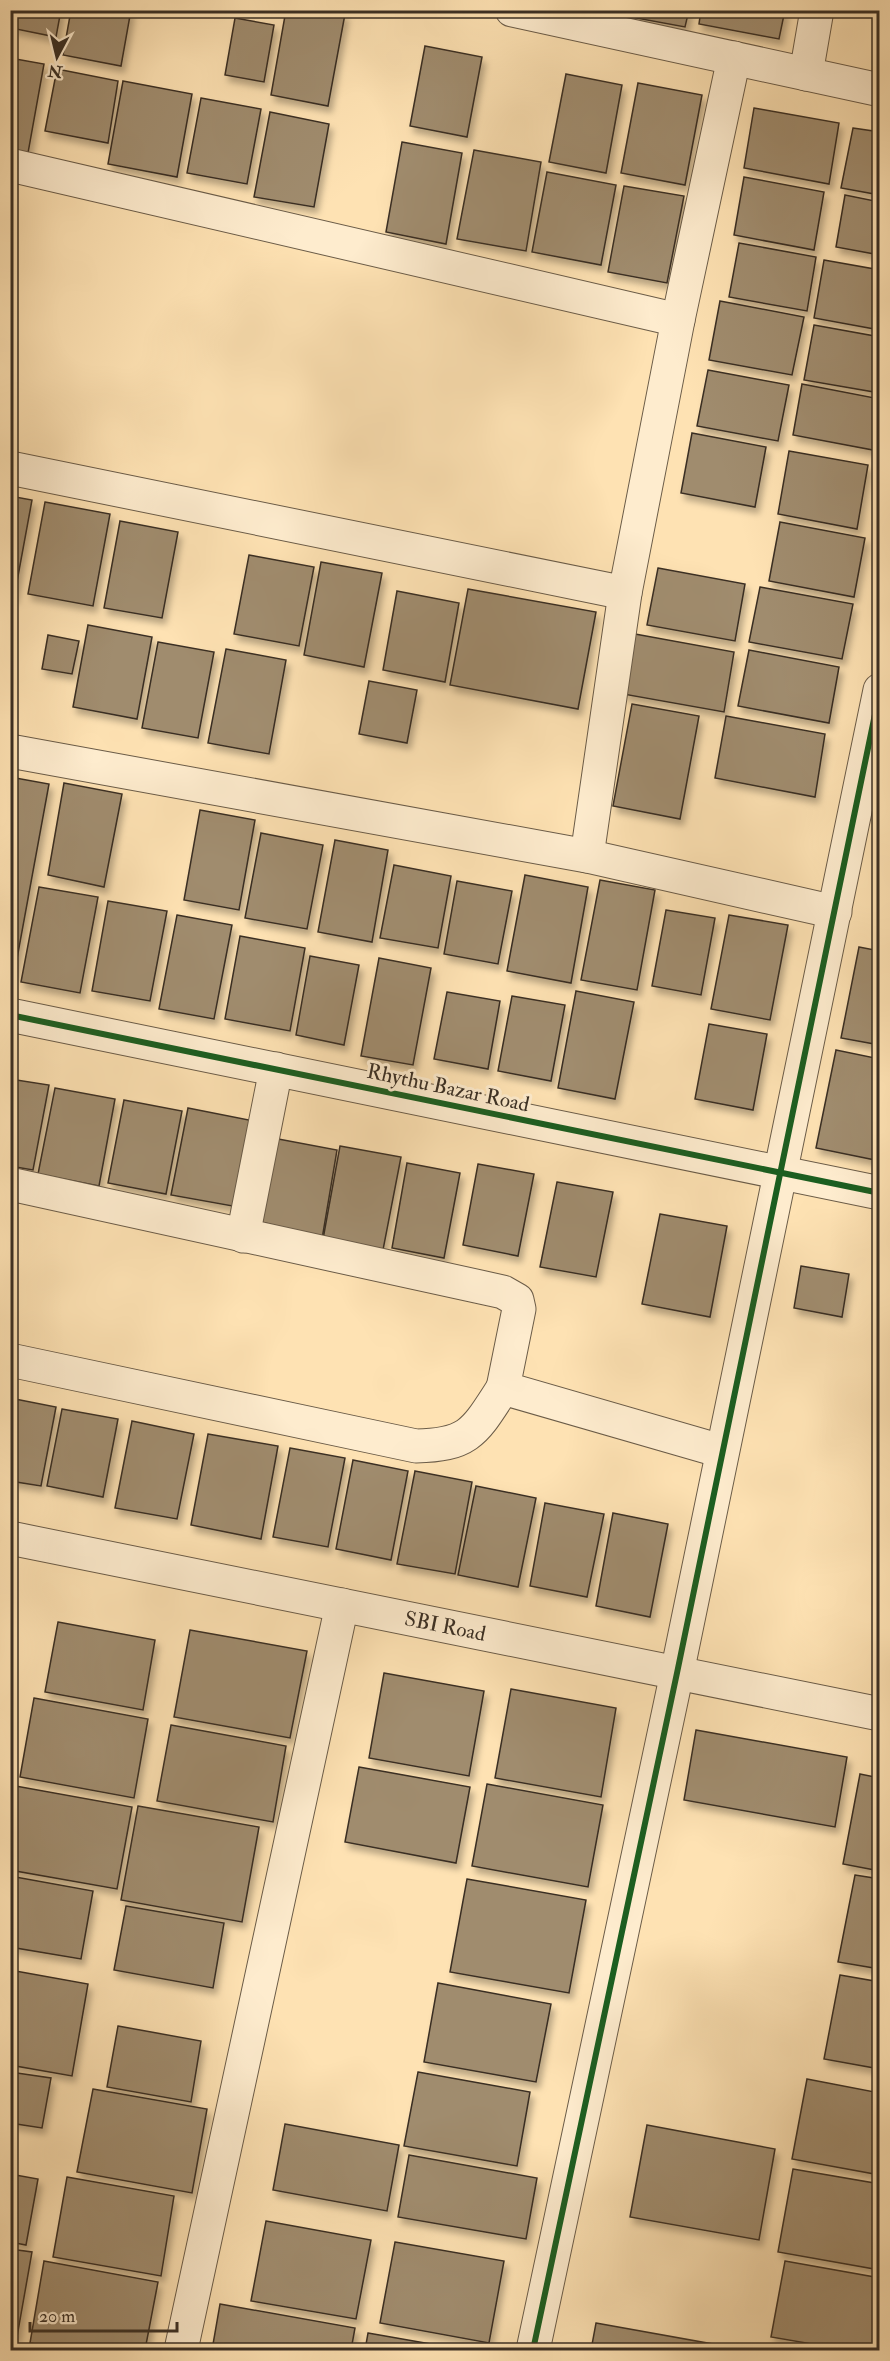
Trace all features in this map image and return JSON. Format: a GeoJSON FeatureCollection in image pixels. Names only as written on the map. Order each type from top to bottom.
{"type":"FeatureCollection","features":[{"type":"Feature","properties":{"kind":"street"},"geometry":{"type":"LineString","coordinates":[[512,10],[579,18],[734,58],[879,90]]}},
{"type":"Feature","properties":{"kind":"street"},"geometry":{"type":"LineString","coordinates":[[806,74],[817,10]]}},
{"type":"Feature","properties":{"kind":"street"},"geometry":{"type":"LineString","coordinates":[[587,856],[626,593],[678,320],[734,58]]}},
{"type":"Feature","properties":{"kind":"street"},"geometry":{"type":"LineString","coordinates":[[10,165],[678,320]]}},
{"type":"Feature","properties":{"kind":"street"},"geometry":{"type":"LineString","coordinates":[[10,468],[626,593]]}},
{"type":"Feature","properties":{"kind":"street"},"geometry":{"type":"LineString","coordinates":[[533,2350],[677,1672],[879,690]]}},
{"type":"Feature","properties":{"kind":"street"},"geometry":{"type":"LineString","coordinates":[[10,751],[587,856],[835,912]]}},
{"type":"Feature","properties":{"kind":"street","name":"Rhythu Bazar Road"},"geometry":{"type":"LineString","coordinates":[[10,1014],[879,1193]]}},
{"type":"Feature","properties":{"kind":"street"},"geometry":{"type":"LineString","coordinates":[[243,1236],[276,1069]]}},
{"type":"Feature","properties":{"kind":"street"},"geometry":{"type":"LineString","coordinates":[[10,1184],[503,1292],[517,1299],[519,1309],[503,1388],[482,1420],[464,1438],[446,1446],[416,1446],[10,1360]]}},
{"type":"Feature","properties":{"kind":"street"},"geometry":{"type":"LineString","coordinates":[[503,1388],[721,1451]]}},
{"type":"Feature","properties":{"kind":"street","name":"SBI Road"},"geometry":{"type":"LineString","coordinates":[[12,1547],[342,1605],[879,1714]]}},
{"type":"Feature","properties":{"kind":"street"},"geometry":{"type":"LineString","coordinates":[[181,2350],[342,1605]]}},
{"type":"Feature","properties":{"kind":"building"},"geometry":{"type":"Polygon","coordinates":[[[14,10],[61,10],[56,37],[11,28],[14,10]]]}},
{"type":"Feature","properties":{"kind":"building"},"geometry":{"type":"Polygon","coordinates":[[[71,10],[131,10],[121,66],[63,55],[71,10]]]}},
{"type":"Feature","properties":{"kind":"building"},"geometry":{"type":"Polygon","coordinates":[[[286,10],[324,10],[345,14],[328,106],[271,95],[286,10]]]}},
{"type":"Feature","properties":{"kind":"building"},"geometry":{"type":"Polygon","coordinates":[[[593,10],[689,10],[685,27],[593,10]]]}},
{"type":"Feature","properties":{"kind":"building"},"geometry":{"type":"Polygon","coordinates":[[[701,10],[785,10],[779,39],[699,24],[701,10]]]}},
{"type":"Feature","properties":{"kind":"building"},"geometry":{"type":"Polygon","coordinates":[[[235,18],[274,25],[264,82],[225,75],[235,18]]]}},
{"type":"Feature","properties":{"kind":"building"},"geometry":{"type":"Polygon","coordinates":[[[425,46],[482,57],[467,137],[410,126],[425,46]]]}},
{"type":"Feature","properties":{"kind":"building"},"geometry":{"type":"Polygon","coordinates":[[[10,58],[44,64],[28,153],[10,150],[10,58]]]}},
{"type":"Feature","properties":{"kind":"building"},"geometry":{"type":"Polygon","coordinates":[[[57,69],[118,81],[108,143],[45,131],[57,69]]]}},
{"type":"Feature","properties":{"kind":"building"},"geometry":{"type":"Polygon","coordinates":[[[566,74],[622,85],[606,173],[549,162],[566,74]]]}},
{"type":"Feature","properties":{"kind":"building"},"geometry":{"type":"Polygon","coordinates":[[[123,81],[192,94],[177,177],[108,164],[123,81]]]}},
{"type":"Feature","properties":{"kind":"building"},"geometry":{"type":"Polygon","coordinates":[[[638,83],[702,95],[685,185],[621,173],[638,83]]]}},
{"type":"Feature","properties":{"kind":"building"},"geometry":{"type":"Polygon","coordinates":[[[201,98],[261,109],[247,184],[187,173],[201,98]]]}},
{"type":"Feature","properties":{"kind":"building"},"geometry":{"type":"Polygon","coordinates":[[[754,108],[839,123],[829,184],[744,168],[754,108]]]}},
{"type":"Feature","properties":{"kind":"building"},"geometry":{"type":"Polygon","coordinates":[[[270,112],[329,124],[314,207],[254,197],[270,112]]]}},
{"type":"Feature","properties":{"kind":"building"},"geometry":{"type":"Polygon","coordinates":[[[853,128],[880,132],[880,195],[841,188],[853,128]]]}},
{"type":"Feature","properties":{"kind":"building"},"geometry":{"type":"Polygon","coordinates":[[[402,142],[462,153],[446,244],[386,232],[402,142]]]}},
{"type":"Feature","properties":{"kind":"building"},"geometry":{"type":"Polygon","coordinates":[[[474,150],[541,162],[526,251],[457,239],[474,150]]]}},
{"type":"Feature","properties":{"kind":"building"},"geometry":{"type":"Polygon","coordinates":[[[547,172],[616,185],[601,265],[532,252],[547,172]]]}},
{"type":"Feature","properties":{"kind":"building"},"geometry":{"type":"Polygon","coordinates":[[[744,177],[824,192],[814,250],[734,235],[744,177]]]}},
{"type":"Feature","properties":{"kind":"building"},"geometry":{"type":"Polygon","coordinates":[[[624,186],[684,196],[667,283],[608,272],[624,186]]]}},
{"type":"Feature","properties":{"kind":"building"},"geometry":{"type":"Polygon","coordinates":[[[845,195],[880,202],[880,255],[836,247],[845,195]]]}},
{"type":"Feature","properties":{"kind":"building"},"geometry":{"type":"Polygon","coordinates":[[[739,243],[816,257],[807,311],[729,297],[739,243]]]}},
{"type":"Feature","properties":{"kind":"building"},"geometry":{"type":"Polygon","coordinates":[[[824,260],[880,270],[880,330],[814,318],[824,260]]]}},
{"type":"Feature","properties":{"kind":"building"},"geometry":{"type":"Polygon","coordinates":[[[720,301],[804,317],[792,375],[709,360],[720,301]]]}},
{"type":"Feature","properties":{"kind":"building"},"geometry":{"type":"Polygon","coordinates":[[[814,325],[880,337],[880,393],[804,380],[814,325]]]}},
{"type":"Feature","properties":{"kind":"building"},"geometry":{"type":"Polygon","coordinates":[[[708,370],[789,385],[778,441],[697,426],[708,370]]]}},
{"type":"Feature","properties":{"kind":"building"},"geometry":{"type":"Polygon","coordinates":[[[802,384],[880,399],[873,450],[793,435],[802,384]]]}},
{"type":"Feature","properties":{"kind":"building"},"geometry":{"type":"Polygon","coordinates":[[[692,433],[766,447],[755,507],[681,493],[692,433]]]}},
{"type":"Feature","properties":{"kind":"building"},"geometry":{"type":"Polygon","coordinates":[[[789,451],[868,465],[857,529],[778,514],[789,451]]]}},
{"type":"Feature","properties":{"kind":"building"},"geometry":{"type":"Polygon","coordinates":[[[10,496],[32,500],[14,598],[10,597],[10,496]]]}},
{"type":"Feature","properties":{"kind":"building"},"geometry":{"type":"Polygon","coordinates":[[[45,502],[110,514],[93,606],[28,594],[45,502]]]}},
{"type":"Feature","properties":{"kind":"building"},"geometry":{"type":"Polygon","coordinates":[[[120,521],[178,532],[162,618],[104,608],[120,521]]]}},
{"type":"Feature","properties":{"kind":"building"},"geometry":{"type":"Polygon","coordinates":[[[780,522],[865,538],[854,597],[769,581],[780,522]]]}},
{"type":"Feature","properties":{"kind":"building"},"geometry":{"type":"Polygon","coordinates":[[[249,555],[314,567],[299,646],[234,634],[249,555]]]}},
{"type":"Feature","properties":{"kind":"building"},"geometry":{"type":"Polygon","coordinates":[[[321,562],[382,573],[364,667],[304,655],[321,562]]]}},
{"type":"Feature","properties":{"kind":"building"},"geometry":{"type":"Polygon","coordinates":[[[658,568],[745,584],[735,641],[647,625],[658,568]]]}},
{"type":"Feature","properties":{"kind":"building"},"geometry":{"type":"Polygon","coordinates":[[[760,587],[853,604],[842,659],[749,642],[760,587]]]}},
{"type":"Feature","properties":{"kind":"building"},"geometry":{"type":"Polygon","coordinates":[[[468,589],[596,612],[578,709],[450,685],[468,589]]]}},
{"type":"Feature","properties":{"kind":"building"},"geometry":{"type":"Polygon","coordinates":[[[397,591],[459,603],[445,682],[383,670],[397,591]]]}},
{"type":"Feature","properties":{"kind":"building"},"geometry":{"type":"Polygon","coordinates":[[[88,625],[152,637],[137,719],[73,707],[88,625]]]}},
{"type":"Feature","properties":{"kind":"building"},"geometry":{"type":"Polygon","coordinates":[[[635,634],[734,652],[724,712],[623,694],[635,634]]]}},
{"type":"Feature","properties":{"kind":"building"},"geometry":{"type":"Polygon","coordinates":[[[48,635],[79,641],[72,674],[42,669],[48,635]]]}},
{"type":"Feature","properties":{"kind":"building"},"geometry":{"type":"Polygon","coordinates":[[[158,642],[214,652],[198,738],[142,728],[158,642]]]}},
{"type":"Feature","properties":{"kind":"building"},"geometry":{"type":"Polygon","coordinates":[[[226,649],[286,660],[269,754],[208,743],[226,649]]]}},
{"type":"Feature","properties":{"kind":"building"},"geometry":{"type":"Polygon","coordinates":[[[749,650],[839,667],[829,723],[738,706],[749,650]]]}},
{"type":"Feature","properties":{"kind":"building"},"geometry":{"type":"Polygon","coordinates":[[[369,681],[417,690],[407,743],[359,734],[369,681]]]}},
{"type":"Feature","properties":{"kind":"building"},"geometry":{"type":"Polygon","coordinates":[[[632,704],[699,716],[680,819],[613,806],[632,704]]]}},
{"type":"Feature","properties":{"kind":"building"},"geometry":{"type":"Polygon","coordinates":[[[726,716],[825,734],[815,797],[715,778],[726,716]]]}},
{"type":"Feature","properties":{"kind":"building"},"geometry":{"type":"Polygon","coordinates":[[[10,777],[49,784],[14,975],[10,974],[10,777]]]}},
{"type":"Feature","properties":{"kind":"building"},"geometry":{"type":"Polygon","coordinates":[[[64,783],[122,794],[104,887],[48,875],[64,783]]]}},
{"type":"Feature","properties":{"kind":"building"},"geometry":{"type":"Polygon","coordinates":[[[200,810],[255,820],[239,910],[184,900],[200,810]]]}},
{"type":"Feature","properties":{"kind":"building"},"geometry":{"type":"Polygon","coordinates":[[[261,833],[323,845],[307,929],[245,918],[261,833]]]}},
{"type":"Feature","properties":{"kind":"building"},"geometry":{"type":"Polygon","coordinates":[[[335,840],[388,850],[372,942],[318,932],[335,840]]]}},
{"type":"Feature","properties":{"kind":"building"},"geometry":{"type":"Polygon","coordinates":[[[394,865],[451,876],[438,948],[380,938],[394,865]]]}},
{"type":"Feature","properties":{"kind":"building"},"geometry":{"type":"Polygon","coordinates":[[[525,875],[588,887],[571,983],[507,971],[525,875]]]}},
{"type":"Feature","properties":{"kind":"building"},"geometry":{"type":"Polygon","coordinates":[[[600,880],[655,890],[637,990],[581,980],[600,880]]]}},
{"type":"Feature","properties":{"kind":"building"},"geometry":{"type":"Polygon","coordinates":[[[457,881],[512,891],[498,964],[444,954],[457,881]]]}},
{"type":"Feature","properties":{"kind":"building"},"geometry":{"type":"Polygon","coordinates":[[[39,887],[98,897],[80,993],[21,982],[39,887]]]}},
{"type":"Feature","properties":{"kind":"building"},"geometry":{"type":"Polygon","coordinates":[[[108,901],[167,911],[150,1001],[92,991],[108,901]]]}},
{"type":"Feature","properties":{"kind":"building"},"geometry":{"type":"Polygon","coordinates":[[[666,910],[715,918],[701,995],[652,986],[666,910]]]}},
{"type":"Feature","properties":{"kind":"building"},"geometry":{"type":"Polygon","coordinates":[[[177,915],[232,925],[214,1019],[159,1009],[177,915]]]}},
{"type":"Feature","properties":{"kind":"building"},"geometry":{"type":"Polygon","coordinates":[[[729,915],[788,925],[770,1020],[711,1009],[729,915]]]}},
{"type":"Feature","properties":{"kind":"building"},"geometry":{"type":"Polygon","coordinates":[[[240,936],[305,948],[290,1031],[225,1019],[240,936]]]}},
{"type":"Feature","properties":{"kind":"building"},"geometry":{"type":"Polygon","coordinates":[[[859,947],[880,951],[880,1045],[841,1038],[859,947]]]}},
{"type":"Feature","properties":{"kind":"building"},"geometry":{"type":"Polygon","coordinates":[[[310,956],[359,965],[344,1045],[296,1035],[310,956]]]}},
{"type":"Feature","properties":{"kind":"building"},"geometry":{"type":"Polygon","coordinates":[[[379,958],[431,968],[413,1065],[361,1056],[379,958]]]}},
{"type":"Feature","properties":{"kind":"building"},"geometry":{"type":"Polygon","coordinates":[[[576,991],[634,1002],[615,1099],[558,1088],[576,991]]]}},
{"type":"Feature","properties":{"kind":"building"},"geometry":{"type":"Polygon","coordinates":[[[447,992],[500,1001],[488,1069],[434,1059],[447,992]]]}},
{"type":"Feature","properties":{"kind":"building"},"geometry":{"type":"Polygon","coordinates":[[[512,996],[565,1005],[551,1081],[498,1071],[512,996]]]}},
{"type":"Feature","properties":{"kind":"building"},"geometry":{"type":"Polygon","coordinates":[[[709,1024],[767,1034],[753,1110],[695,1099],[709,1024]]]}},
{"type":"Feature","properties":{"kind":"building"},"geometry":{"type":"Polygon","coordinates":[[[836,1050],[880,1059],[880,1161],[816,1148],[836,1050]]]}},
{"type":"Feature","properties":{"kind":"building"},"geometry":{"type":"Polygon","coordinates":[[[10,1079],[49,1085],[33,1170],[10,1166],[10,1079]]]}},
{"type":"Feature","properties":{"kind":"building"},"geometry":{"type":"Polygon","coordinates":[[[55,1088],[115,1099],[99,1186],[38,1174],[55,1088]]]}},
{"type":"Feature","properties":{"kind":"building"},"geometry":{"type":"Polygon","coordinates":[[[124,1100],[182,1111],[166,1194],[108,1183],[124,1100]]]}},
{"type":"Feature","properties":{"kind":"building"},"geometry":{"type":"Polygon","coordinates":[[[188,1108],[254,1121],[238,1207],[171,1195],[188,1108]]]}},
{"type":"Feature","properties":{"kind":"building"},"geometry":{"type":"Polygon","coordinates":[[[273,1138],[337,1150],[322,1239],[258,1221],[273,1138]]]}},
{"type":"Feature","properties":{"kind":"building"},"geometry":{"type":"Polygon","coordinates":[[[340,1146],[401,1157],[383,1250],[323,1239],[340,1146]]]}},
{"type":"Feature","properties":{"kind":"building"},"geometry":{"type":"Polygon","coordinates":[[[407,1163],[460,1173],[444,1258],[392,1248],[407,1163]]]}},
{"type":"Feature","properties":{"kind":"building"},"geometry":{"type":"Polygon","coordinates":[[[478,1164],[534,1174],[518,1256],[463,1245],[478,1164]]]}},
{"type":"Feature","properties":{"kind":"building"},"geometry":{"type":"Polygon","coordinates":[[[557,1182],[613,1192],[596,1277],[540,1267],[557,1182]]]}},
{"type":"Feature","properties":{"kind":"building"},"geometry":{"type":"Polygon","coordinates":[[[660,1214],[727,1226],[710,1317],[642,1304],[660,1214]]]}},
{"type":"Feature","properties":{"kind":"building"},"geometry":{"type":"Polygon","coordinates":[[[801,1266],[849,1274],[842,1317],[794,1308],[801,1266]]]}},
{"type":"Feature","properties":{"kind":"building"},"geometry":{"type":"Polygon","coordinates":[[[10,1398],[56,1407],[41,1486],[10,1481],[10,1398]]]}},
{"type":"Feature","properties":{"kind":"building"},"geometry":{"type":"Polygon","coordinates":[[[62,1409],[118,1419],[103,1497],[47,1486],[62,1409]]]}},
{"type":"Feature","properties":{"kind":"building"},"geometry":{"type":"Polygon","coordinates":[[[132,1421],[194,1434],[177,1519],[115,1508],[132,1421]]]}},
{"type":"Feature","properties":{"kind":"building"},"geometry":{"type":"Polygon","coordinates":[[[208,1434],[278,1446],[261,1539],[191,1525],[208,1434]]]}},
{"type":"Feature","properties":{"kind":"building"},"geometry":{"type":"Polygon","coordinates":[[[290,1448],[345,1458],[328,1547],[273,1537],[290,1448]]]}},
{"type":"Feature","properties":{"kind":"building"},"geometry":{"type":"Polygon","coordinates":[[[353,1460],[408,1471],[391,1560],[336,1549],[353,1460]]]}},
{"type":"Feature","properties":{"kind":"building"},"geometry":{"type":"Polygon","coordinates":[[[415,1471],[472,1482],[455,1574],[397,1564],[415,1471]]]}},
{"type":"Feature","properties":{"kind":"building"},"geometry":{"type":"Polygon","coordinates":[[[476,1486],[536,1498],[518,1587],[458,1575],[476,1486]]]}},
{"type":"Feature","properties":{"kind":"building"},"geometry":{"type":"Polygon","coordinates":[[[545,1503],[604,1514],[587,1597],[530,1586],[545,1503]]]}},
{"type":"Feature","properties":{"kind":"building"},"geometry":{"type":"Polygon","coordinates":[[[613,1513],[668,1524],[650,1617],[596,1606],[613,1513]]]}},
{"type":"Feature","properties":{"kind":"building"},"geometry":{"type":"Polygon","coordinates":[[[58,1622],[155,1640],[143,1710],[45,1692],[58,1622]]]}},
{"type":"Feature","properties":{"kind":"building"},"geometry":{"type":"Polygon","coordinates":[[[190,1630],[307,1651],[290,1738],[174,1717],[190,1630]]]}},
{"type":"Feature","properties":{"kind":"building"},"geometry":{"type":"Polygon","coordinates":[[[880,1649],[880,1687],[876,1686],[880,1649]]]}},
{"type":"Feature","properties":{"kind":"building"},"geometry":{"type":"Polygon","coordinates":[[[384,1673],[484,1691],[469,1776],[369,1758],[384,1673]]]}},
{"type":"Feature","properties":{"kind":"building"},"geometry":{"type":"Polygon","coordinates":[[[511,1689],[616,1708],[601,1797],[495,1778],[511,1689]]]}},
{"type":"Feature","properties":{"kind":"building"},"geometry":{"type":"Polygon","coordinates":[[[34,1698],[148,1719],[134,1798],[20,1777],[34,1698]]]}},
{"type":"Feature","properties":{"kind":"building"},"geometry":{"type":"Polygon","coordinates":[[[171,1725],[286,1746],[273,1822],[157,1801],[171,1725]]]}},
{"type":"Feature","properties":{"kind":"building"},"geometry":{"type":"Polygon","coordinates":[[[696,1730],[847,1757],[835,1827],[684,1800],[696,1730]]]}},
{"type":"Feature","properties":{"kind":"building"},"geometry":{"type":"Polygon","coordinates":[[[359,1767],[470,1787],[456,1863],[345,1842],[359,1767]]]}},
{"type":"Feature","properties":{"kind":"building"},"geometry":{"type":"Polygon","coordinates":[[[860,1774],[880,1778],[880,1871],[843,1864],[860,1774]]]}},
{"type":"Feature","properties":{"kind":"building"},"geometry":{"type":"Polygon","coordinates":[[[487,1784],[603,1805],[588,1887],[472,1866],[487,1784]]]}},
{"type":"Feature","properties":{"kind":"building"},"geometry":{"type":"Polygon","coordinates":[[[10,1785],[132,1807],[117,1889],[10,1870],[10,1785]]]}},
{"type":"Feature","properties":{"kind":"building"},"geometry":{"type":"Polygon","coordinates":[[[138,1806],[259,1827],[242,1922],[121,1900],[138,1806]]]}},
{"type":"Feature","properties":{"kind":"building"},"geometry":{"type":"Polygon","coordinates":[[[855,1875],[880,1879],[880,1969],[838,1962],[855,1875]]]}},
{"type":"Feature","properties":{"kind":"building"},"geometry":{"type":"Polygon","coordinates":[[[10,1876],[93,1891],[81,1959],[10,1947],[10,1876]]]}},
{"type":"Feature","properties":{"kind":"building"},"geometry":{"type":"Polygon","coordinates":[[[467,1879],[586,1900],[569,1993],[450,1972],[467,1879]]]}},
{"type":"Feature","properties":{"kind":"building"},"geometry":{"type":"Polygon","coordinates":[[[126,1906],[224,1923],[213,1988],[114,1970],[126,1906]]]}},
{"type":"Feature","properties":{"kind":"building"},"geometry":{"type":"Polygon","coordinates":[[[10,1970],[88,1984],[72,2076],[10,2065],[10,1970]]]}},
{"type":"Feature","properties":{"kind":"building"},"geometry":{"type":"Polygon","coordinates":[[[840,1975],[880,1982],[880,2069],[824,2059],[840,1975]]]}},
{"type":"Feature","properties":{"kind":"building"},"geometry":{"type":"Polygon","coordinates":[[[438,1983],[551,2004],[536,2082],[424,2062],[438,1983]]]}},
{"type":"Feature","properties":{"kind":"building"},"geometry":{"type":"Polygon","coordinates":[[[118,2026],[201,2041],[191,2102],[107,2087],[118,2026]]]}},
{"type":"Feature","properties":{"kind":"building"},"geometry":{"type":"Polygon","coordinates":[[[10,2072],[51,2078],[42,2128],[10,2123],[10,2072]]]}},
{"type":"Feature","properties":{"kind":"building"},"geometry":{"type":"Polygon","coordinates":[[[418,2072],[530,2092],[517,2166],[404,2146],[418,2072]]]}},
{"type":"Feature","properties":{"kind":"building"},"geometry":{"type":"Polygon","coordinates":[[[807,2079],[880,2093],[880,2175],[792,2159],[807,2079]]]}},
{"type":"Feature","properties":{"kind":"building"},"geometry":{"type":"Polygon","coordinates":[[[93,2089],[207,2109],[192,2193],[77,2172],[93,2089]]]}},
{"type":"Feature","properties":{"kind":"building"},"geometry":{"type":"Polygon","coordinates":[[[285,2124],[399,2145],[387,2211],[273,2190],[285,2124]]]}},
{"type":"Feature","properties":{"kind":"building"},"geometry":{"type":"Polygon","coordinates":[[[647,2125],[775,2149],[759,2240],[630,2217],[647,2125]]]}},
{"type":"Feature","properties":{"kind":"building"},"geometry":{"type":"Polygon","coordinates":[[[409,2155],[537,2178],[526,2239],[398,2217],[409,2155]]]}},
{"type":"Feature","properties":{"kind":"building"},"geometry":{"type":"Polygon","coordinates":[[[793,2169],[880,2184],[880,2270],[778,2252],[793,2169]]]}},
{"type":"Feature","properties":{"kind":"building"},"geometry":{"type":"Polygon","coordinates":[[[10,2174],[38,2179],[26,2245],[10,2242],[10,2174]]]}},
{"type":"Feature","properties":{"kind":"building"},"geometry":{"type":"Polygon","coordinates":[[[67,2177],[174,2196],[161,2276],[53,2257],[67,2177]]]}},
{"type":"Feature","properties":{"kind":"building"},"geometry":{"type":"Polygon","coordinates":[[[266,2221],[371,2240],[356,2319],[251,2301],[266,2221]]]}},
{"type":"Feature","properties":{"kind":"building"},"geometry":{"type":"Polygon","coordinates":[[[395,2242],[504,2261],[489,2343],[380,2323],[395,2242]]]}},
{"type":"Feature","properties":{"kind":"building"},"geometry":{"type":"Polygon","coordinates":[[[10,2249],[32,2252],[17,2337],[10,2336],[10,2249]]]}},
{"type":"Feature","properties":{"kind":"building"},"geometry":{"type":"Polygon","coordinates":[[[44,2261],[158,2282],[145,2350],[70,2350],[30,2343],[44,2261]]]}},
{"type":"Feature","properties":{"kind":"building"},"geometry":{"type":"Polygon","coordinates":[[[785,2261],[880,2278],[880,2350],[847,2350],[771,2337],[785,2261]]]}},
{"type":"Feature","properties":{"kind":"building"},"geometry":{"type":"Polygon","coordinates":[[[220,2304],[355,2328],[351,2350],[212,2350],[220,2304]]]}},
{"type":"Feature","properties":{"kind":"building"},"geometry":{"type":"Polygon","coordinates":[[[596,2323],[735,2348],[735,2350],[591,2350],[596,2323]]]}},
{"type":"Feature","properties":{"kind":"building"},"geometry":{"type":"Polygon","coordinates":[[[368,2333],[465,2350],[365,2350],[368,2333]]]}},
{"type":"Feature","properties":{"kind":"cycle path"},"geometry":{"type":"LineString","coordinates":[[533,2350],[677,1673],[880,690]]}},
{"type":"Feature","properties":{"kind":"cycle path"},"geometry":{"type":"LineString","coordinates":[[10,1015],[880,1193]]}}]}
